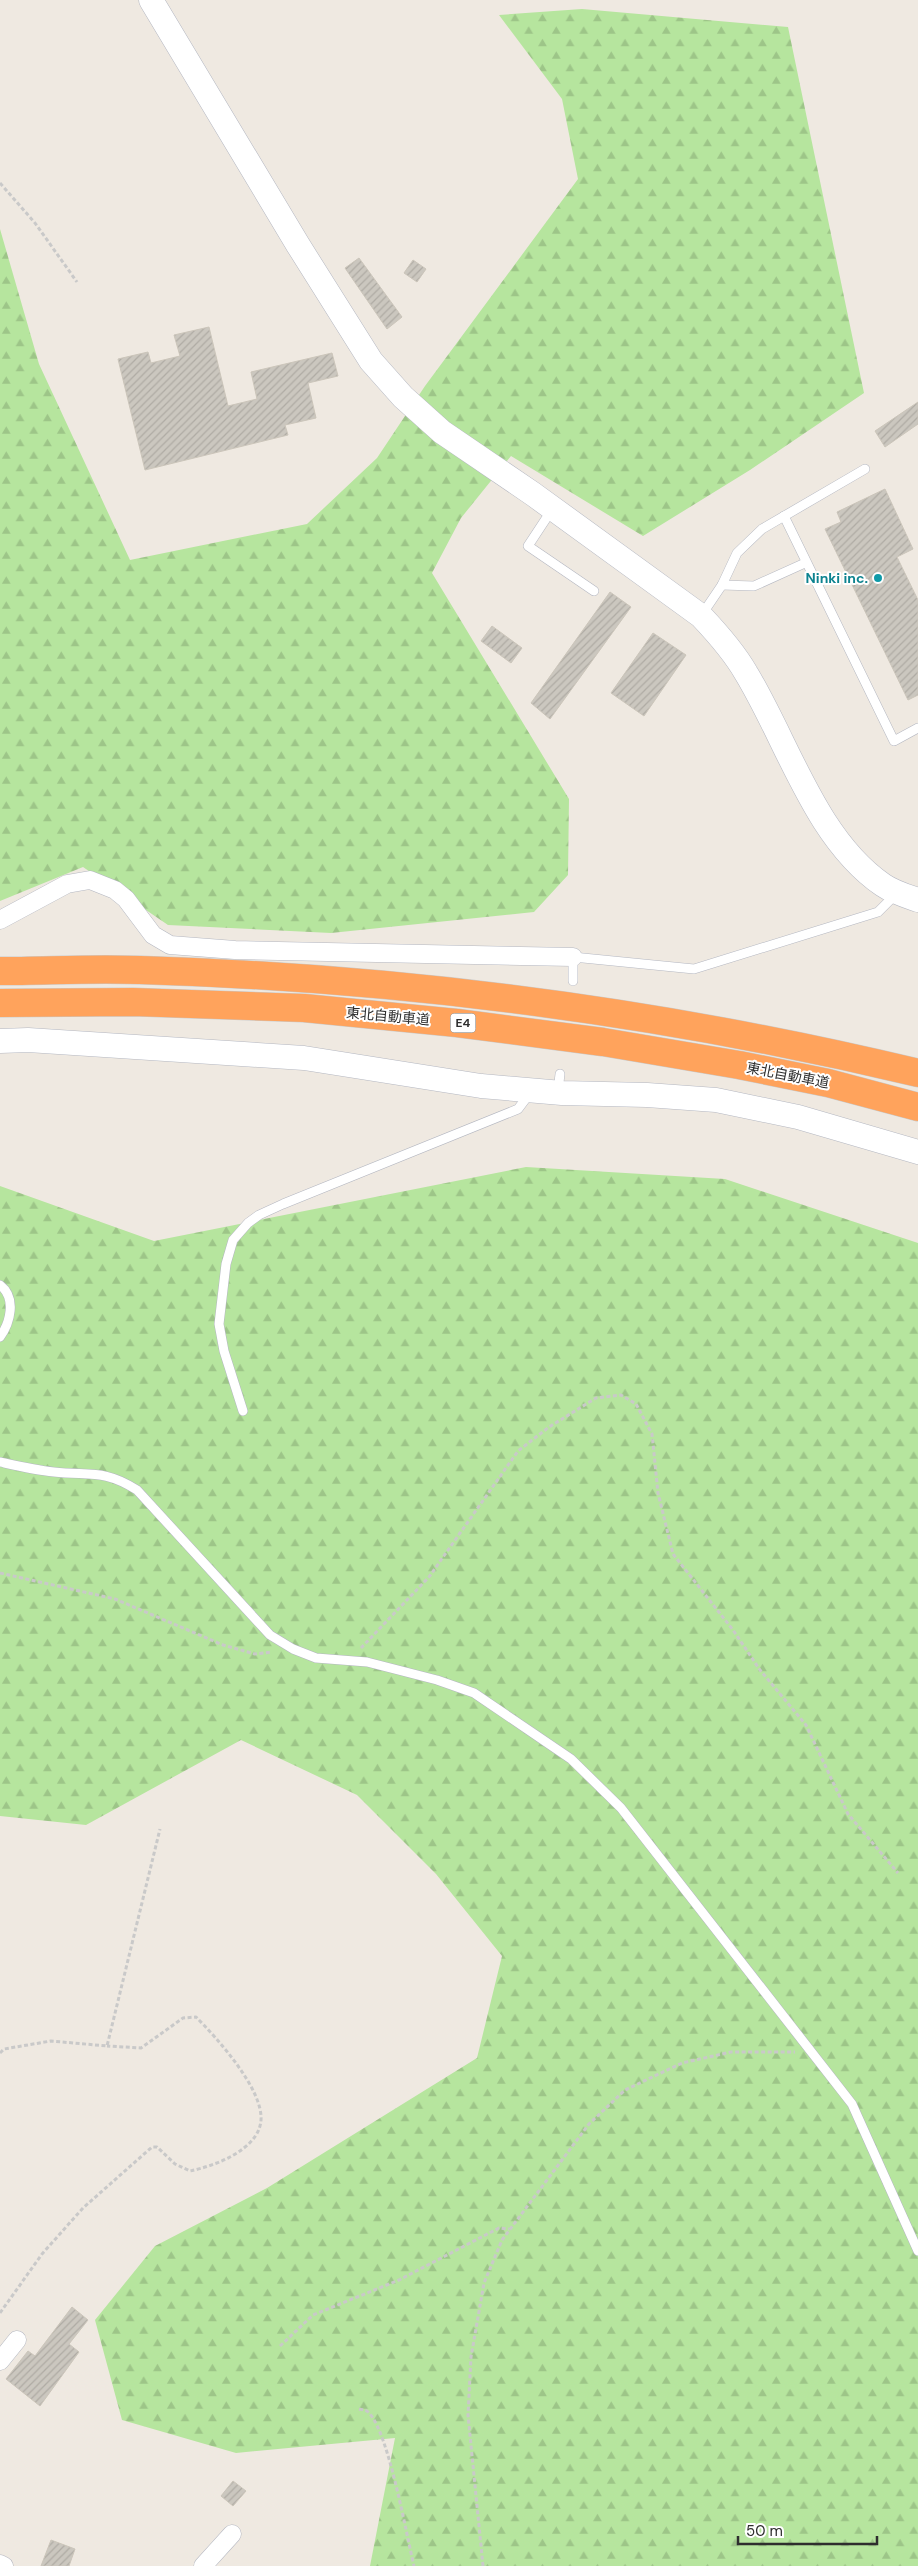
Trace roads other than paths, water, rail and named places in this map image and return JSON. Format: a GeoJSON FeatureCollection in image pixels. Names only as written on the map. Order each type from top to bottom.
{"type":"FeatureCollection","features":[{"type":"Feature","properties":{"kind":"highway","name":"E4"},"geometry":{"type":"LineString","coordinates":[[0,971],[137,970],[303,977],[456,990],[609,1010],[737,1033],[918,1073]]}},
{"type":"Feature","properties":{"kind":"highway","name":"東北自動車道"},"geometry":{"type":"LineString","coordinates":[[0,1003],[133,1002],[304,1008],[457,1022],[603,1042],[748,1067],[828,1083],[918,1107]]}},
{"type":"Feature","properties":{"kind":"street"},"geometry":{"type":"LineString","coordinates":[[150,0],[293,237],[372,361],[403,397],[442,432],[553,508],[701,616],[724,641],[746,671],[821,816],[839,843],[862,869],[884,886],[908,896]]}},
{"type":"Feature","properties":{"kind":"street"},"geometry":{"type":"LineString","coordinates":[[0,920],[67,884],[90,880],[120,894],[153,935],[170,945],[236,950],[573,957]]}},
{"type":"Feature","properties":{"kind":"street"},"geometry":{"type":"LineString","coordinates":[[0,1041],[38,1040],[304,1058],[481,1086],[532,1090],[559,1083],[647,1095],[716,1100],[798,1117],[918,1152]]}},
{"type":"Feature","properties":{"kind":"street"},"geometry":{"type":"LineString","coordinates":[[0,2361],[17,2340]]}},
{"type":"Feature","properties":{"kind":"street"},"geometry":{"type":"LineString","coordinates":[[203,2566],[232,2534]]}},
{"type":"Feature","properties":{"kind":"street"},"geometry":{"type":"LineString","coordinates":[[0,2564],[4,2566]]}},
{"type":"Feature","properties":{"kind":"lane"},"geometry":{"type":"LineString","coordinates":[[701,616],[722,585],[737,553],[762,529],[866,468]]}},
{"type":"Feature","properties":{"kind":"lane"},"geometry":{"type":"LineString","coordinates":[[553,508],[528,546],[594,591]]}},
{"type":"Feature","properties":{"kind":"lane"},"geometry":{"type":"LineString","coordinates":[[784,516],[805,563],[894,742],[918,728]]}},
{"type":"Feature","properties":{"kind":"lane"},"geometry":{"type":"LineString","coordinates":[[722,585],[754,586],[805,563]]}},
{"type":"Feature","properties":{"kind":"lane"},"geometry":{"type":"LineString","coordinates":[[573,981],[573,957],[694,969],[878,912],[908,896]]}},
{"type":"Feature","properties":{"kind":"lane"},"geometry":{"type":"LineString","coordinates":[[242,1412],[224,1351],[220,1324],[226,1264],[233,1240],[248,1223],[258,1215],[518,1110],[532,1090]]}},
{"type":"Feature","properties":{"kind":"lane"},"geometry":{"type":"LineString","coordinates":[[0,1285],[10,1301],[10,1317],[0,1337]]}},
{"type":"Feature","properties":{"kind":"lane"},"geometry":{"type":"LineString","coordinates":[[0,1462],[29,1469],[118,1478],[137,1490],[270,1635],[293,1649],[316,1658],[367,1662],[438,1680],[474,1693],[571,1759],[621,1808],[852,2104],[918,2251]]}},
{"type":"Feature","properties":{"kind":"place","name":"Ninki inc."},"geometry":{"type":"Point","coordinates":[878,578]}}]}
